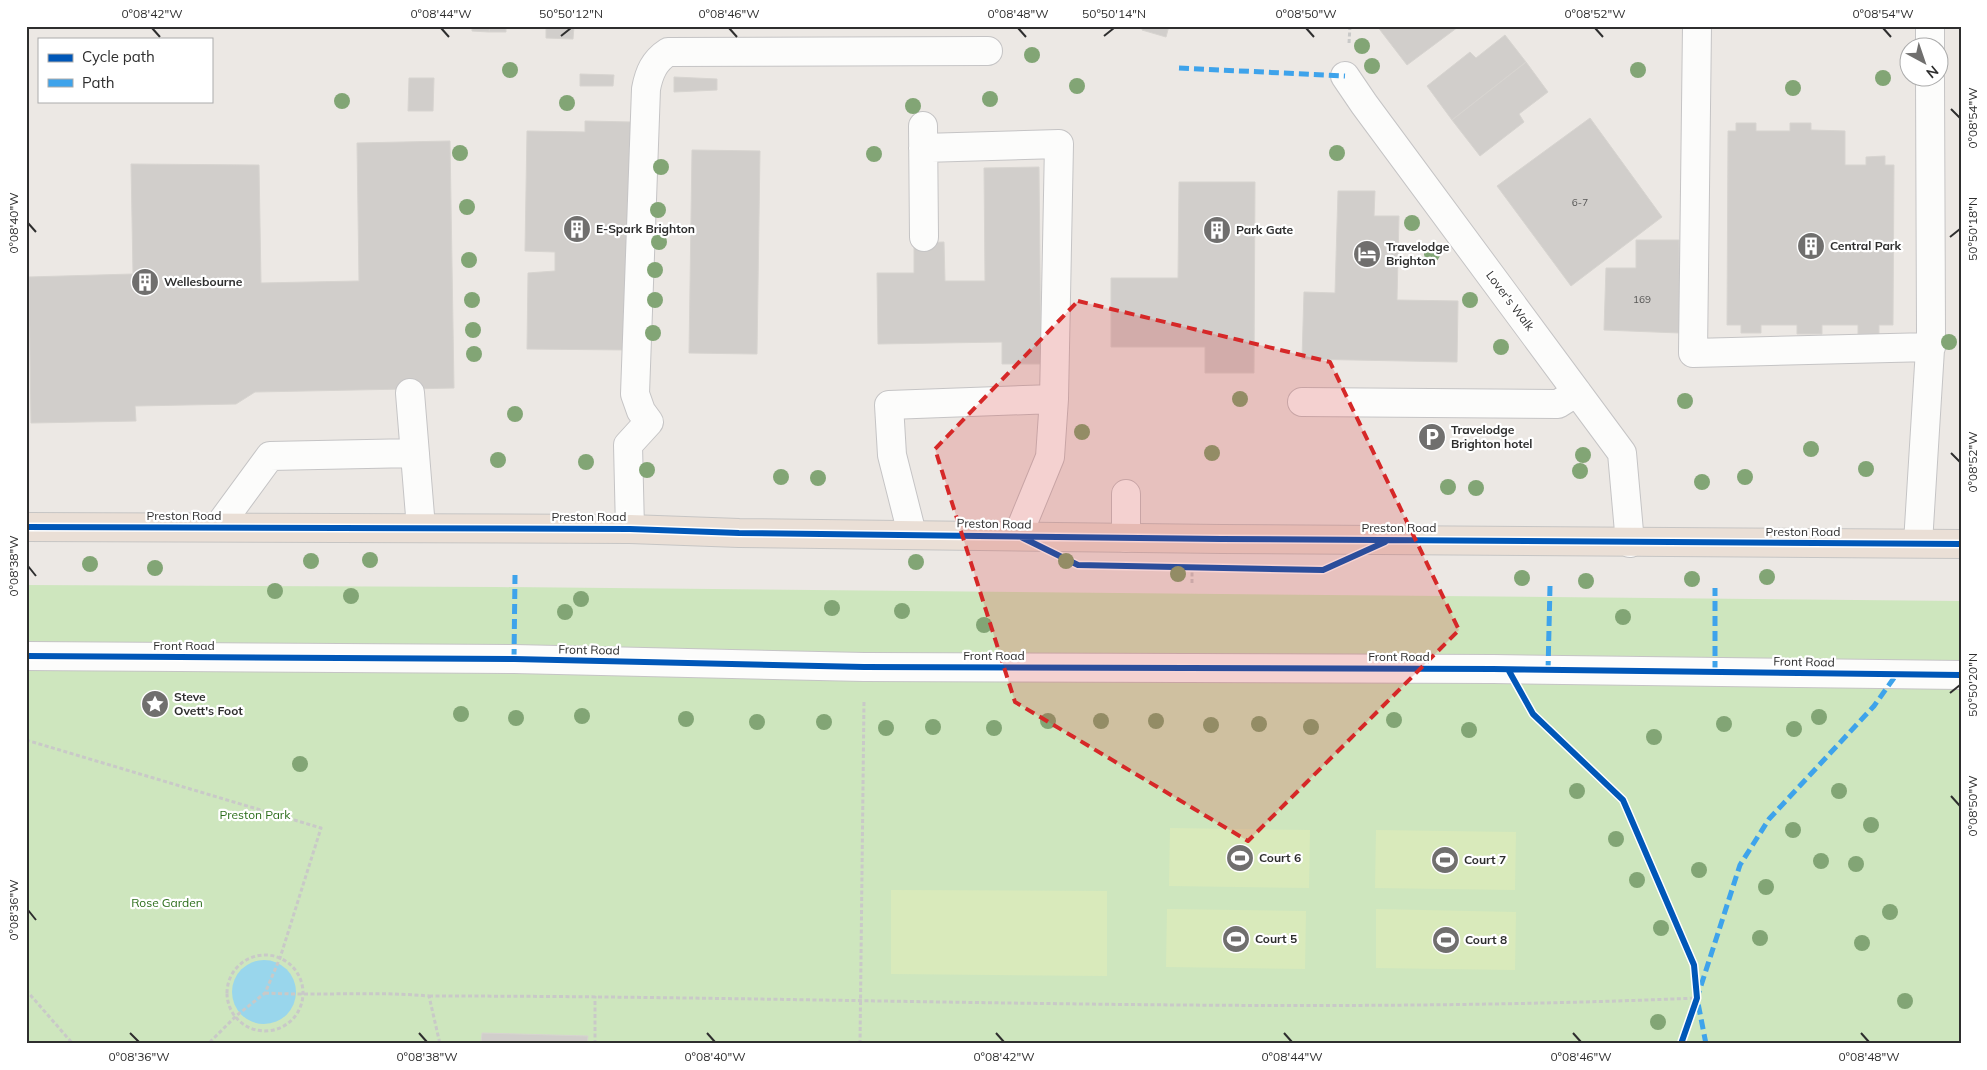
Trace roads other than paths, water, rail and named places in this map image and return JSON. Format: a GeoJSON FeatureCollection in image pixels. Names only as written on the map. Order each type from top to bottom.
{"type":"FeatureCollection","features":[{"type":"Feature","properties":{"kind":"highway","name":"Preston Road"},"geometry":{"type":"LineString","coordinates":[[26,527],[630,528],[739,533],[1018,535],[1126,538],[1961,544]]}},
{"type":"Feature","properties":{"kind":"street"},"geometry":{"type":"LineString","coordinates":[[1697,26],[1693,353],[1931,347]]}},
{"type":"Feature","properties":{"kind":"street"},"geometry":{"type":"LineString","coordinates":[[630,528],[628,445],[649,422],[641,411],[635,394],[646,89],[648,75],[656,62],[668,52],[988,52]]}},
{"type":"Feature","properties":{"kind":"street","name":"Lover's Walk"},"geometry":{"type":"LineString","coordinates":[[1345,76],[1622,453],[1630,543]]}},
{"type":"Feature","properties":{"kind":"street"},"geometry":{"type":"LineString","coordinates":[[1918,544],[1931,347],[1930,88]]}},
{"type":"Feature","properties":{"kind":"street"},"geometry":{"type":"LineString","coordinates":[[924,237],[923,137],[1059,144],[1054,399],[1050,457],[1018,535]]}},
{"type":"Feature","properties":{"kind":"street"},"geometry":{"type":"LineString","coordinates":[[1302,402],[1558,404],[1577,392]]}},
{"type":"Feature","properties":{"kind":"street"},"geometry":{"type":"LineString","coordinates":[[410,393],[421,528]]}},
{"type":"Feature","properties":{"kind":"street"},"geometry":{"type":"LineString","coordinates":[[912,534],[892,455],[888,405],[1054,399]]}},
{"type":"Feature","properties":{"kind":"street"},"geometry":{"type":"LineString","coordinates":[[218,528],[270,456],[414,453]]}},
{"type":"Feature","properties":{"kind":"street"},"geometry":{"type":"LineString","coordinates":[[1126,494],[1126,538]]}},
{"type":"Feature","properties":{"kind":"street","name":"Front Road"},"geometry":{"type":"LineString","coordinates":[[26,656],[504,659],[864,667],[1483,669],[1961,675]]}},
{"type":"Feature","properties":{"kind":"water"},"geometry":{"type":"Polygon","coordinates":[[[264,960],[276,962],[287,969],[294,980],[296,992],[294,1004],[287,1015],[276,1022],[264,1024],[252,1022],[241,1015],[234,1004],[232,992],[234,980],[241,969],[252,962],[264,960]]]}},
{"type":"Feature","properties":{"kind":"place","name":"E-Spark Brighton"},"geometry":{"type":"Point","coordinates":[577,229]}},
{"type":"Feature","properties":{"kind":"place","name":"Park Gate"},"geometry":{"type":"Point","coordinates":[1217,230]}},
{"type":"Feature","properties":{"kind":"place","name":"Central Park"},"geometry":{"type":"Point","coordinates":[1811,246]}},
{"type":"Feature","properties":{"kind":"place","name":"Travelodge Brighton"},"geometry":{"type":"Point","coordinates":[1367,254]}},
{"type":"Feature","properties":{"kind":"place","name":"Wellesbourne"},"geometry":{"type":"Point","coordinates":[145,282]}},
{"type":"Feature","properties":{"kind":"place","name":"Travelodge Brighton hotel"},"geometry":{"type":"Point","coordinates":[1432,437]}},
{"type":"Feature","properties":{"kind":"place","name":"Steve Ovett's Foot"},"geometry":{"type":"Point","coordinates":[155,704]}},
{"type":"Feature","properties":{"kind":"place","name":"Court 6"},"geometry":{"type":"Point","coordinates":[1240,858]}},
{"type":"Feature","properties":{"kind":"place","name":"Court 7"},"geometry":{"type":"Point","coordinates":[1445,860]}},
{"type":"Feature","properties":{"kind":"place","name":"Court 5"},"geometry":{"type":"Point","coordinates":[1236,939]}},
{"type":"Feature","properties":{"kind":"place","name":"Court 8"},"geometry":{"type":"Point","coordinates":[1446,940]}},
{"type":"Feature","properties":{"kind":"park label","name":"Preston Park"},"geometry":{"type":"Point","coordinates":[255,815]}},
{"type":"Feature","properties":{"kind":"park label","name":"Rose Garden"},"geometry":{"type":"Point","coordinates":[167,903]}}]}
